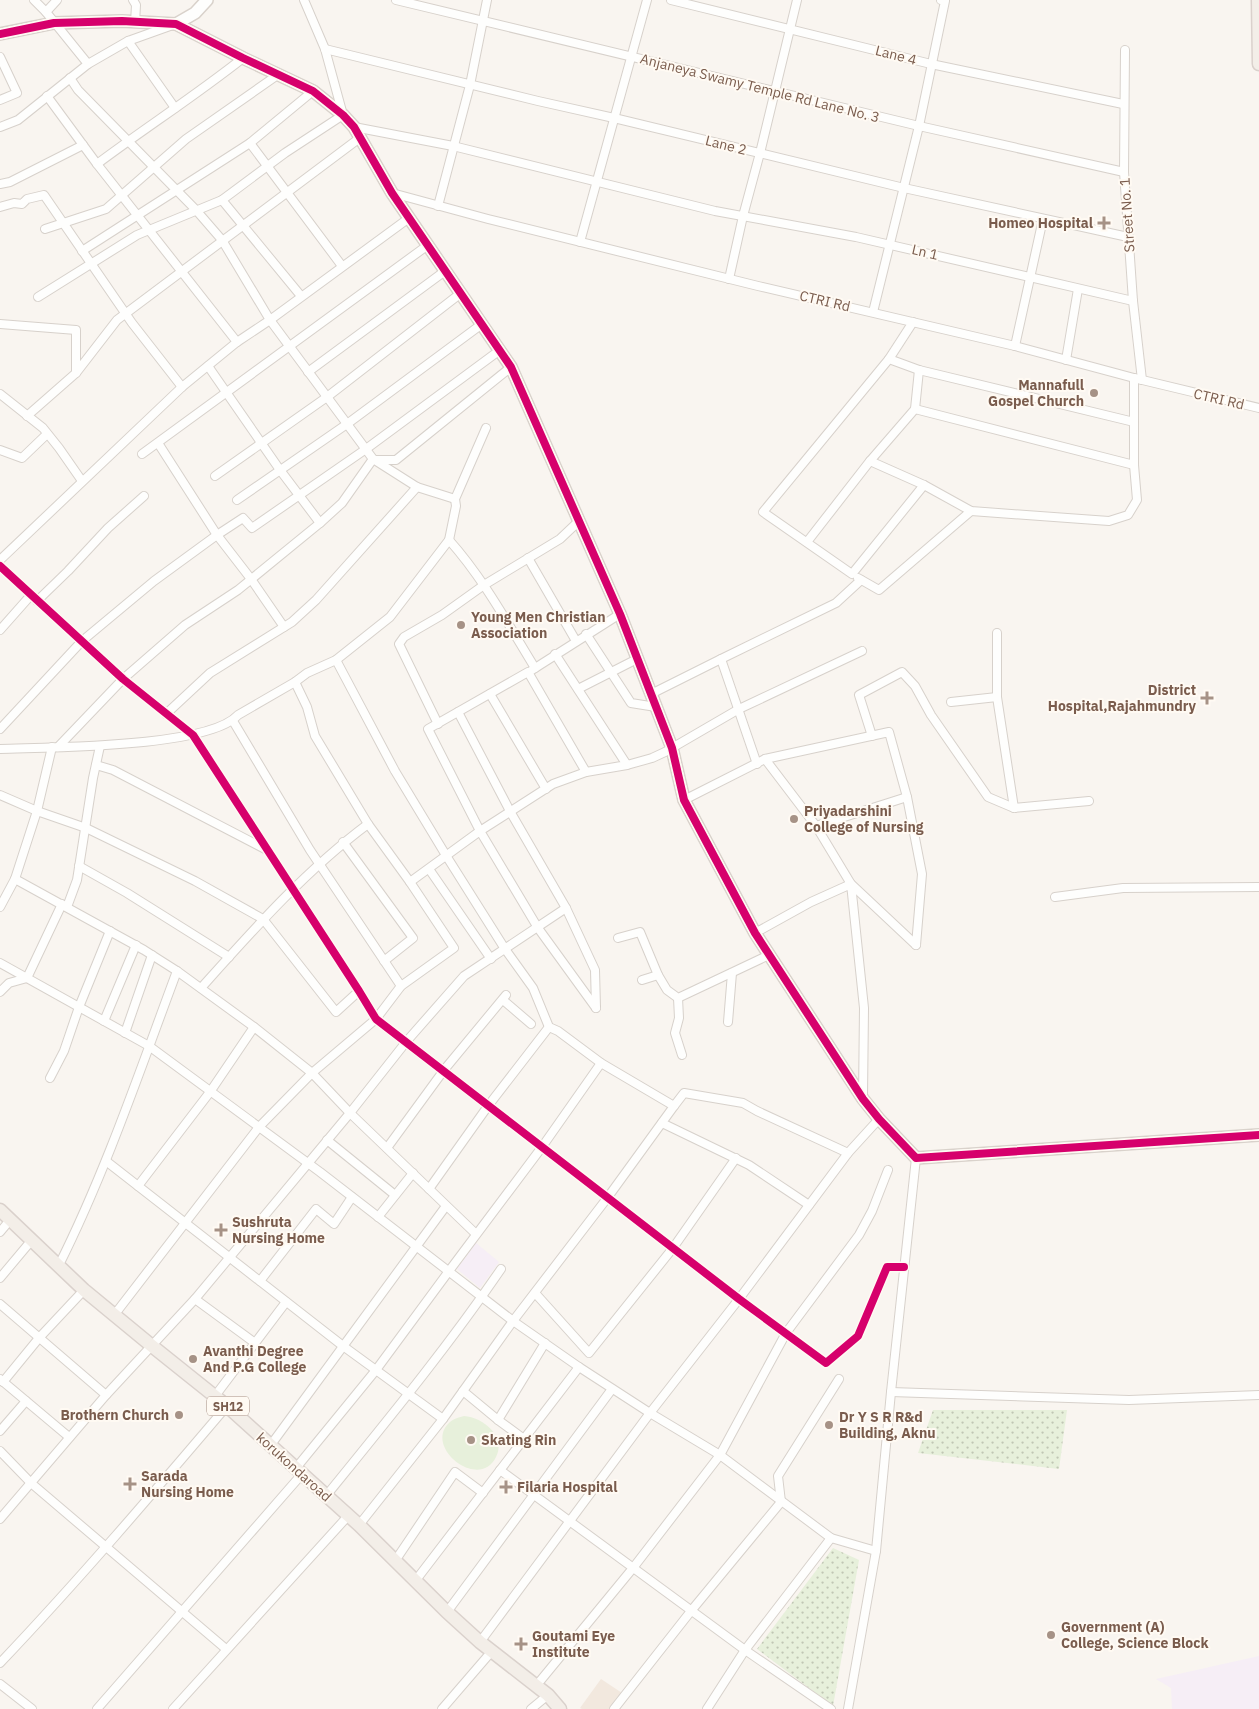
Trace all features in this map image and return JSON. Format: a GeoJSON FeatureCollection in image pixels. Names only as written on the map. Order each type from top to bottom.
{"type":"FeatureCollection","features":[{"type":"Feature","properties":{"kind":"main road"},"geometry":{"type":"LineString","coordinates":[[1258,0],[1259,64]]}},
{"type":"Feature","properties":{"kind":"main road","name":"korukondaroad"},"geometry":{"type":"LineString","coordinates":[[0,1210],[84,1290],[227,1406],[359,1525],[447,1612],[480,1642],[548,1695],[560,1709]]}},
{"type":"Feature","properties":{"kind":"street"},"geometry":{"type":"LineString","coordinates":[[34,0],[88,64]]}},
{"type":"Feature","properties":{"kind":"street"},"geometry":{"type":"LineString","coordinates":[[46,12],[57,0]]}},
{"type":"Feature","properties":{"kind":"street"},"geometry":{"type":"LineString","coordinates":[[176,24],[196,0]]}},
{"type":"Feature","properties":{"kind":"street"},"geometry":{"type":"LineString","coordinates":[[0,127],[18,120],[88,64],[128,41],[176,24],[195,13],[207,0]]}},
{"type":"Feature","properties":{"kind":"street"},"geometry":{"type":"LineString","coordinates":[[304,0],[325,49],[344,115]]}},
{"type":"Feature","properties":{"kind":"street","name":"Anjaneya Swamy Temple Rd Lane No. 3"},"geometry":{"type":"LineString","coordinates":[[396,0],[919,126],[1124,172]]}},
{"type":"Feature","properties":{"kind":"street"},"geometry":{"type":"LineString","coordinates":[[438,206],[470,85],[487,0]]}},
{"type":"Feature","properties":{"kind":"street"},"geometry":{"type":"LineString","coordinates":[[580,242],[647,0]]}},
{"type":"Feature","properties":{"kind":"street","name":"Lane 4"},"geometry":{"type":"LineString","coordinates":[[671,0],[931,64],[1123,104]]}},
{"type":"Feature","properties":{"kind":"street"},"geometry":{"type":"LineString","coordinates":[[729,279],[797,0]]}},
{"type":"Feature","properties":{"kind":"street"},"geometry":{"type":"LineString","coordinates":[[873,312],[919,126],[945,1],[941,0]]}},
{"type":"Feature","properties":{"kind":"street"},"geometry":{"type":"LineString","coordinates":[[135,23],[136,2]]}},
{"type":"Feature","properties":{"kind":"street"},"geometry":{"type":"LineString","coordinates":[[0,34],[54,23],[122,21],[176,24],[242,58],[314,91],[344,115],[358,132],[392,193],[511,367],[620,614],[672,748],[684,800],[755,933],[863,1099],[878,1119],[916,1158],[1259,1135]]}},
{"type":"Feature","properties":{"kind":"street"},"geometry":{"type":"LineString","coordinates":[[128,41],[175,108]]}},
{"type":"Feature","properties":{"kind":"street","name":"Lane 2"},"geometry":{"type":"LineString","coordinates":[[325,49],[904,188],[1128,237]]}},
{"type":"Feature","properties":{"kind":"street","name":"Street No. 1"},"geometry":{"type":"LineString","coordinates":[[971,511],[1109,521],[1128,515],[1138,500],[1134,465],[1134,422],[1138,379],[1124,172],[1123,104],[1125,50]]}},
{"type":"Feature","properties":{"kind":"street"},"geometry":{"type":"LineString","coordinates":[[97,164],[207,86],[242,58]]}},
{"type":"Feature","properties":{"kind":"street"},"geometry":{"type":"LineString","coordinates":[[0,100],[18,94],[1,60]]}},
{"type":"Feature","properties":{"kind":"street"},"geometry":{"type":"LineString","coordinates":[[45,229],[106,209],[186,139],[279,74]]}},
{"type":"Feature","properties":{"kind":"street"},"geometry":{"type":"LineString","coordinates":[[70,78],[78,90],[196,210],[222,240],[270,320],[373,460],[416,487],[455,499]]}},
{"type":"Feature","properties":{"kind":"street"},"geometry":{"type":"LineString","coordinates":[[82,251],[250,143],[314,91]]}},
{"type":"Feature","properties":{"kind":"street"},"geometry":{"type":"LineString","coordinates":[[47,96],[137,216],[237,342]]}},
{"type":"Feature","properties":{"kind":"street"},"geometry":{"type":"LineString","coordinates":[[38,296],[137,236],[222,200],[267,166],[344,115]]}},
{"type":"Feature","properties":{"kind":"street"},"geometry":{"type":"LineString","coordinates":[[27,416],[76,373],[117,320],[125,313],[287,193],[358,132]]}},
{"type":"Feature","properties":{"kind":"street","name":"Ln 1"},"geometry":{"type":"LineString","coordinates":[[358,132],[453,146],[715,211],[890,244],[1133,301]]}},
{"type":"Feature","properties":{"kind":"street"},"geometry":{"type":"LineString","coordinates":[[250,143],[342,266]]}},
{"type":"Feature","properties":{"kind":"street"},"geometry":{"type":"LineString","coordinates":[[0,184],[10,182],[83,145]]}},
{"type":"Feature","properties":{"kind":"street","name":"CTRI Rd"},"geometry":{"type":"LineString","coordinates":[[392,193],[729,279],[1016,346],[1138,379],[1259,408]]}},
{"type":"Feature","properties":{"kind":"street"},"geometry":{"type":"LineString","coordinates":[[0,207],[14,203],[22,204],[27,199],[44,196],[125,313],[182,387]]}},
{"type":"Feature","properties":{"kind":"street"},"geometry":{"type":"LineString","coordinates":[[222,200],[301,296]]}},
{"type":"Feature","properties":{"kind":"street"},"geometry":{"type":"LineString","coordinates":[[0,560],[182,387],[237,342],[409,218]]}},
{"type":"Feature","properties":{"kind":"street"},"geometry":{"type":"LineString","coordinates":[[1016,346],[1043,219]]}},
{"type":"Feature","properties":{"kind":"street"},"geometry":{"type":"LineString","coordinates":[[142,454],[428,245]]}},
{"type":"Feature","properties":{"kind":"street"},"geometry":{"type":"LineString","coordinates":[[308,372],[445,271]]}},
{"type":"Feature","properties":{"kind":"street"},"geometry":{"type":"LineString","coordinates":[[1066,360],[1078,289]]}},
{"type":"Feature","properties":{"kind":"street"},"geometry":{"type":"LineString","coordinates":[[215,476],[327,397],[460,293]]}},
{"type":"Feature","properties":{"kind":"street"},"geometry":{"type":"LineString","coordinates":[[870,461],[924,485],[971,511],[879,590],[852,574],[764,512],[888,359],[912,322]]}},
{"type":"Feature","properties":{"kind":"street"},"geometry":{"type":"LineString","coordinates":[[0,324],[76,330],[76,373]]}},
{"type":"Feature","properties":{"kind":"street"},"geometry":{"type":"LineString","coordinates":[[237,500],[347,424],[482,324]]}},
{"type":"Feature","properties":{"kind":"street"},"geometry":{"type":"LineString","coordinates":[[0,729],[82,641],[154,581],[243,518],[252,528],[366,449],[500,350]]}},
{"type":"Feature","properties":{"kind":"street"},"geometry":{"type":"LineString","coordinates":[[888,359],[919,370],[1134,422]]}},
{"type":"Feature","properties":{"kind":"street"},"geometry":{"type":"LineString","coordinates":[[208,366],[280,470],[320,522]]}},
{"type":"Feature","properties":{"kind":"street"},"geometry":{"type":"LineString","coordinates":[[373,460],[396,460],[511,367]]}},
{"type":"Feature","properties":{"kind":"street"},"geometry":{"type":"LineString","coordinates":[[806,542],[915,408],[919,370]]}},
{"type":"Feature","properties":{"kind":"street"},"geometry":{"type":"LineString","coordinates":[[0,394],[47,434],[82,481]]}},
{"type":"Feature","properties":{"kind":"street"},"geometry":{"type":"LineString","coordinates":[[915,408],[1134,465]]}},
{"type":"Feature","properties":{"kind":"street"},"geometry":{"type":"LineString","coordinates":[[0,749],[100,746],[193,735],[233,721],[238,714],[295,682],[307,673],[336,660],[390,617],[449,540],[456,506],[455,499],[486,428]]}},
{"type":"Feature","properties":{"kind":"street"},"geometry":{"type":"LineString","coordinates":[[0,450],[22,458],[47,434]]}},
{"type":"Feature","properties":{"kind":"street"},"geometry":{"type":"LineString","coordinates":[[158,442],[217,535],[251,579],[284,627]]}},
{"type":"Feature","properties":{"kind":"street"},"geometry":{"type":"LineString","coordinates":[[0,907],[16,879],[55,747],[123,679],[185,625],[238,590],[320,522],[342,502],[373,460]]}},
{"type":"Feature","properties":{"kind":"street"},"geometry":{"type":"LineString","coordinates":[[852,574],[924,485]]}},
{"type":"Feature","properties":{"kind":"street"},"geometry":{"type":"LineString","coordinates":[[166,714],[210,673],[284,627],[316,600],[416,487]]}},
{"type":"Feature","properties":{"kind":"street"},"geometry":{"type":"LineString","coordinates":[[0,630],[34,598],[68,572],[108,528],[144,496]]}},
{"type":"Feature","properties":{"kind":"street"},"geometry":{"type":"LineString","coordinates":[[438,724],[398,644],[404,637],[442,615],[484,585],[560,539],[579,520]]}},
{"type":"Feature","properties":{"kind":"street"},"geometry":{"type":"LineString","coordinates":[[449,540],[484,585],[586,772]]}},
{"type":"Feature","properties":{"kind":"street"},"geometry":{"type":"LineString","coordinates":[[528,558],[576,641]]}},
{"type":"Feature","properties":{"kind":"street"},"geometry":{"type":"LineString","coordinates":[[0,566],[123,679],[193,735],[360,991],[376,1019],[488,1106],[739,1299],[826,1363],[858,1336],[887,1267],[904,1267]]}},
{"type":"Feature","properties":{"kind":"street"},"geometry":{"type":"LineString","coordinates":[[651,694],[721,658],[836,604],[861,580]]}},
{"type":"Feature","properties":{"kind":"street"},"geometry":{"type":"LineString","coordinates":[[458,712],[511,813],[566,908],[595,970],[596,1008],[538,928],[480,831],[428,729],[531,670],[620,614]]}},
{"type":"Feature","properties":{"kind":"street"},"geometry":{"type":"LineString","coordinates":[[586,634],[631,703],[656,707]]}},
{"type":"Feature","properties":{"kind":"street"},"geometry":{"type":"LineString","coordinates":[[997,634],[997,697],[1014,808]]}},
{"type":"Feature","properties":{"kind":"street"},"geometry":{"type":"LineString","coordinates":[[410,882],[480,831],[511,813],[553,784],[586,772],[652,758],[739,709],[862,651]]}},
{"type":"Feature","properties":{"kind":"street"},"geometry":{"type":"LineString","coordinates":[[555,654],[626,765]]}},
{"type":"Feature","properties":{"kind":"street"},"geometry":{"type":"LineString","coordinates":[[721,658],[757,764]]}},
{"type":"Feature","properties":{"kind":"street"},"geometry":{"type":"LineString","coordinates":[[578,688],[637,659]]}},
{"type":"Feature","properties":{"kind":"street"},"geometry":{"type":"LineString","coordinates":[[336,660],[395,771],[446,857],[505,949],[533,988],[548,1027],[558,1031],[601,1063],[674,1106]]}},
{"type":"Feature","properties":{"kind":"street"},"geometry":{"type":"LineString","coordinates":[[872,736],[859,695],[902,672],[915,686],[931,715],[988,797],[1014,808],[1089,801]]}},
{"type":"Feature","properties":{"kind":"street"},"geometry":{"type":"LineString","coordinates":[[114,1314],[259,1127],[312,1073],[376,1019],[401,986],[454,948],[368,824],[315,736],[307,707],[295,682]]}},
{"type":"Feature","properties":{"kind":"street"},"geometry":{"type":"LineString","coordinates":[[490,694],[546,789]]}},
{"type":"Feature","properties":{"kind":"street"},"geometry":{"type":"LineString","coordinates":[[951,702],[997,697]]}},
{"type":"Feature","properties":{"kind":"street"},"geometry":{"type":"LineString","coordinates":[[233,721],[320,865],[401,986]]}},
{"type":"Feature","properties":{"kind":"street"},"geometry":{"type":"LineString","coordinates":[[684,800],[765,759],[889,732],[907,798],[922,874],[916,945],[851,884],[816,826],[765,759]]}},
{"type":"Feature","properties":{"kind":"street"},"geometry":{"type":"LineString","coordinates":[[0,992],[9,983],[27,978],[77,880],[100,746]]}},
{"type":"Feature","properties":{"kind":"street"},"geometry":{"type":"LineString","coordinates":[[96,765],[113,770],[269,851]]}},
{"type":"Feature","properties":{"kind":"street"},"geometry":{"type":"LineString","coordinates":[[0,795],[37,811],[86,828],[194,881],[264,919],[336,1012],[360,991]]}},
{"type":"Feature","properties":{"kind":"street"},"geometry":{"type":"LineString","coordinates":[[816,826],[907,798]]}},
{"type":"Feature","properties":{"kind":"street"},"geometry":{"type":"LineString","coordinates":[[201,988],[293,888],[343,842],[368,824]]}},
{"type":"Feature","properties":{"kind":"street"},"geometry":{"type":"LineString","coordinates":[[343,842],[413,938],[384,961]]}},
{"type":"Feature","properties":{"kind":"street"},"geometry":{"type":"LineString","coordinates":[[79,866],[127,893],[229,957]]}},
{"type":"Feature","properties":{"kind":"street"},"geometry":{"type":"LineString","coordinates":[[429,869],[491,959]]}},
{"type":"Feature","properties":{"kind":"street"},"geometry":{"type":"LineString","coordinates":[[16,879],[136,945],[201,988],[254,1027],[312,1073],[350,1113],[476,1234]]}},
{"type":"Feature","properties":{"kind":"street"},"geometry":{"type":"LineString","coordinates":[[755,933],[811,902],[851,884]]}},
{"type":"Feature","properties":{"kind":"street"},"geometry":{"type":"LineString","coordinates":[[851,884],[864,1008],[863,1099]]}},
{"type":"Feature","properties":{"kind":"street"},"geometry":{"type":"LineString","coordinates":[[1056,897],[1123,888],[1259,887]]}},
{"type":"Feature","properties":{"kind":"street"},"geometry":{"type":"LineString","coordinates":[[0,1519],[106,1395],[195,1299],[350,1113],[406,1042],[464,976],[566,908]]}},
{"type":"Feature","properties":{"kind":"street"},"geometry":{"type":"LineString","coordinates":[[50,1078],[64,1051],[79,1007],[110,931]]}},
{"type":"Feature","properties":{"kind":"street"},"geometry":{"type":"LineString","coordinates":[[618,938],[640,932],[666,990],[678,998]]}},
{"type":"Feature","properties":{"kind":"street"},"geometry":{"type":"LineString","coordinates":[[104,1021],[136,945]]}},
{"type":"Feature","properties":{"kind":"street"},"geometry":{"type":"LineString","coordinates":[[125,1032],[152,955]]}},
{"type":"Feature","properties":{"kind":"street"},"geometry":{"type":"LineString","coordinates":[[678,998],[770,955]]}},
{"type":"Feature","properties":{"kind":"street"},"geometry":{"type":"LineString","coordinates":[[0,963],[149,1046],[308,1163],[513,1321],[579,1367],[720,1456],[831,1538],[876,1552]]}},
{"type":"Feature","properties":{"kind":"street"},"geometry":{"type":"LineString","coordinates":[[59,1265],[83,1217],[106,1161],[177,972]]}},
{"type":"Feature","properties":{"kind":"street"},"geometry":{"type":"LineString","coordinates":[[728,1022],[732,973]]}},
{"type":"Feature","properties":{"kind":"street"},"geometry":{"type":"LineString","coordinates":[[642,980],[658,975]]}},
{"type":"Feature","properties":{"kind":"street"},"geometry":{"type":"LineString","coordinates":[[388,1148],[444,1070],[504,997],[531,1024]]}},
{"type":"Feature","properties":{"kind":"street"},"geometry":{"type":"LineString","coordinates":[[678,998],[679,1018],[675,1033],[682,1055]]}},
{"type":"Feature","properties":{"kind":"street"},"geometry":{"type":"LineString","coordinates":[[138,1186],[210,1092],[254,1027]]}},
{"type":"Feature","properties":{"kind":"street"},"geometry":{"type":"LineString","coordinates":[[429,1189],[488,1106],[548,1027]]}},
{"type":"Feature","properties":{"kind":"street"},"geometry":{"type":"LineString","coordinates":[[97,1709],[182,1612],[299,1471],[542,1147],[601,1063]]}},
{"type":"Feature","properties":{"kind":"street"},"geometry":{"type":"LineString","coordinates":[[359,1525],[443,1419],[513,1321],[608,1198],[684,1093],[743,1103],[848,1153]]}},
{"type":"Feature","properties":{"kind":"street"},"geometry":{"type":"LineString","coordinates":[[480,1642],[650,1413],[739,1299],[848,1153],[878,1119]]}},
{"type":"Feature","properties":{"kind":"street"},"geometry":{"type":"LineString","coordinates":[[662,1123],[749,1165],[809,1205]]}},
{"type":"Feature","properties":{"kind":"street"},"geometry":{"type":"LineString","coordinates":[[327,1140],[395,1195]]}},
{"type":"Feature","properties":{"kind":"street"},"geometry":{"type":"LineString","coordinates":[[535,1293],[589,1353],[673,1248],[736,1158]]}},
{"type":"Feature","properties":{"kind":"street"},"geometry":{"type":"LineString","coordinates":[[848,1709],[876,1552],[890,1392],[916,1158]]}},
{"type":"Feature","properties":{"kind":"street"},"geometry":{"type":"LineString","coordinates":[[106,1161],[343,1346],[443,1419]]}},
{"type":"Feature","properties":{"kind":"street"},"geometry":{"type":"LineString","coordinates":[[536,1686],[633,1568],[720,1456],[786,1333],[859,1235],[872,1211],[888,1170]]}},
{"type":"Feature","properties":{"kind":"street"},"geometry":{"type":"LineString","coordinates":[[378,1217],[412,1173]]}},
{"type":"Feature","properties":{"kind":"street"},"geometry":{"type":"LineString","coordinates":[[260,1281],[316,1209],[334,1224],[352,1197]]}},
{"type":"Feature","properties":{"kind":"street"},"geometry":{"type":"LineString","coordinates":[[270,1446],[446,1206]]}},
{"type":"Feature","properties":{"kind":"street"},"geometry":{"type":"LineString","coordinates":[[0,1232],[10,1220]]}},
{"type":"Feature","properties":{"kind":"street"},"geometry":{"type":"LineString","coordinates":[[0,1278],[32,1241]]}},
{"type":"Feature","properties":{"kind":"street"},"geometry":{"type":"LineString","coordinates":[[326,1496],[409,1393],[501,1269]]}},
{"type":"Feature","properties":{"kind":"street"},"geometry":{"type":"LineString","coordinates":[[69,1437],[2,1380],[84,1290]]}},
{"type":"Feature","properties":{"kind":"street"},"geometry":{"type":"LineString","coordinates":[[195,1299],[255,1342]]}},
{"type":"Feature","properties":{"kind":"street"},"geometry":{"type":"LineString","coordinates":[[215,1396],[286,1302]]}},
{"type":"Feature","properties":{"kind":"street"},"geometry":{"type":"LineString","coordinates":[[0,1304],[106,1395]]}},
{"type":"Feature","properties":{"kind":"street"},"geometry":{"type":"LineString","coordinates":[[498,1420],[545,1343]]}},
{"type":"Feature","properties":{"kind":"street"},"geometry":{"type":"LineString","coordinates":[[416,1580],[579,1367]]}},
{"type":"Feature","properties":{"kind":"street"},"geometry":{"type":"LineString","coordinates":[[614,1709],[691,1611],[781,1502],[778,1476],[839,1379]]}},
{"type":"Feature","properties":{"kind":"street"},"geometry":{"type":"LineString","coordinates":[[447,1612],[612,1389]]}},
{"type":"Feature","properties":{"kind":"street"},"geometry":{"type":"LineString","coordinates":[[463,1391],[524,1439]]}},
{"type":"Feature","properties":{"kind":"street"},"geometry":{"type":"LineString","coordinates":[[890,1392],[1129,1400],[1259,1395]]}},
{"type":"Feature","properties":{"kind":"street"},"geometry":{"type":"LineString","coordinates":[[0,1431],[26,1401]]}},
{"type":"Feature","properties":{"kind":"street"},"geometry":{"type":"LineString","coordinates":[[0,1663],[48,1613],[227,1406]]}},
{"type":"Feature","properties":{"kind":"street"},"geometry":{"type":"LineString","coordinates":[[0,1450],[31,1483],[105,1548],[226,1649]]}},
{"type":"Feature","properties":{"kind":"street"},"geometry":{"type":"LineString","coordinates":[[500,1470],[745,1650],[831,1709]]}},
{"type":"Feature","properties":{"kind":"street"},"geometry":{"type":"LineString","coordinates":[[395,1561],[455,1472],[483,1493]]}},
{"type":"Feature","properties":{"kind":"street"},"geometry":{"type":"LineString","coordinates":[[173,1709],[348,1516]]}},
{"type":"Feature","properties":{"kind":"street"},"geometry":{"type":"LineString","coordinates":[[707,1709],[745,1650],[831,1538]]}},
{"type":"Feature","properties":{"kind":"street"},"geometry":{"type":"LineString","coordinates":[[442,1709],[492,1651]]}},
{"type":"Feature","properties":{"kind":"street"},"geometry":{"type":"LineString","coordinates":[[0,1684],[32,1709]]}},
{"type":"Feature","properties":{"kind":"street"},"geometry":{"type":"LineString","coordinates":[[531,1709],[548,1695]]}},
{"type":"Feature","properties":{"kind":"shaded area"},"geometry":{"type":"Polygon","coordinates":[[[476,1243],[499,1262],[480,1288],[457,1269],[476,1243]]]}},
{"type":"Feature","properties":{"kind":"shaded area"},"geometry":{"type":"Polygon","coordinates":[[[1259,1656],[1259,1709],[1172,1709],[1171,1688],[1156,1679],[1259,1656]]]}},
{"type":"Feature","properties":{"kind":"shaded area"},"geometry":{"type":"Polygon","coordinates":[[[601,1679],[622,1693],[610,1709],[580,1708],[601,1679]]]}},
{"type":"Feature","properties":{"kind":"green space"},"geometry":{"type":"Polygon","coordinates":[[[933,1410],[1067,1410],[1059,1469],[918,1453],[933,1410]]]}},
{"type":"Feature","properties":{"kind":"green space","name":"Skating Rin"},"geometry":{"type":"Polygon","coordinates":[[[464,1416],[479,1420],[491,1429],[496,1436],[499,1450],[488,1467],[478,1470],[467,1468],[456,1462],[448,1453],[443,1443],[443,1432],[450,1422],[464,1416]]]}},
{"type":"Feature","properties":{"kind":"green space"},"geometry":{"type":"Polygon","coordinates":[[[833,1548],[859,1560],[833,1706],[757,1649],[833,1548]]]}},
{"type":"Feature","properties":{"kind":"cycle path"},"geometry":{"type":"LineString","coordinates":[[0,34],[54,23],[122,21],[176,24],[313,91],[343,115],[354,127],[392,193],[511,367],[620,614],[672,748],[684,800],[755,933],[863,1099],[916,1158],[1259,1135]]}},
{"type":"Feature","properties":{"kind":"cycle path"},"geometry":{"type":"LineString","coordinates":[[0,566],[123,679],[193,735],[376,1019],[739,1299],[826,1363],[858,1336],[887,1267],[904,1267]]}},
{"type":"Feature","properties":{"kind":"place","name":"Homeo Hospital"},"geometry":{"type":"Point","coordinates":[1104,223]}},
{"type":"Feature","properties":{"kind":"place","name":"Mannafull Gospel Church"},"geometry":{"type":"Point","coordinates":[1094,393]}},
{"type":"Feature","properties":{"kind":"place","name":"Young Men Christian Association"},"geometry":{"type":"Point","coordinates":[461,625]}},
{"type":"Feature","properties":{"kind":"place","name":"District Hospital,Rajahmundry"},"geometry":{"type":"Point","coordinates":[1207,698]}},
{"type":"Feature","properties":{"kind":"place","name":"Priyadarshini College of Nursing"},"geometry":{"type":"Point","coordinates":[794,819]}},
{"type":"Feature","properties":{"kind":"place","name":"Sushruta Nursing Home"},"geometry":{"type":"Point","coordinates":[221,1230]}},
{"type":"Feature","properties":{"kind":"place","name":"Avanthi Degree And P.G College"},"geometry":{"type":"Point","coordinates":[193,1359]}},
{"type":"Feature","properties":{"kind":"place","name":"Brothern Church"},"geometry":{"type":"Point","coordinates":[179,1415]}},
{"type":"Feature","properties":{"kind":"place","name":"Dr Y S R R&d Building, Aknu"},"geometry":{"type":"Point","coordinates":[829,1425]}},
{"type":"Feature","properties":{"kind":"place","name":"Skating Rin"},"geometry":{"type":"Point","coordinates":[471,1440]}},
{"type":"Feature","properties":{"kind":"place","name":"Sarada Nursing Home"},"geometry":{"type":"Point","coordinates":[130,1484]}},
{"type":"Feature","properties":{"kind":"place","name":"Filaria Hospital"},"geometry":{"type":"Point","coordinates":[506,1487]}},
{"type":"Feature","properties":{"kind":"place","name":"Government (A) College, Science Block"},"geometry":{"type":"Point","coordinates":[1051,1635]}},
{"type":"Feature","properties":{"kind":"place","name":"Goutami Eye Institute"},"geometry":{"type":"Point","coordinates":[521,1644]}}]}
